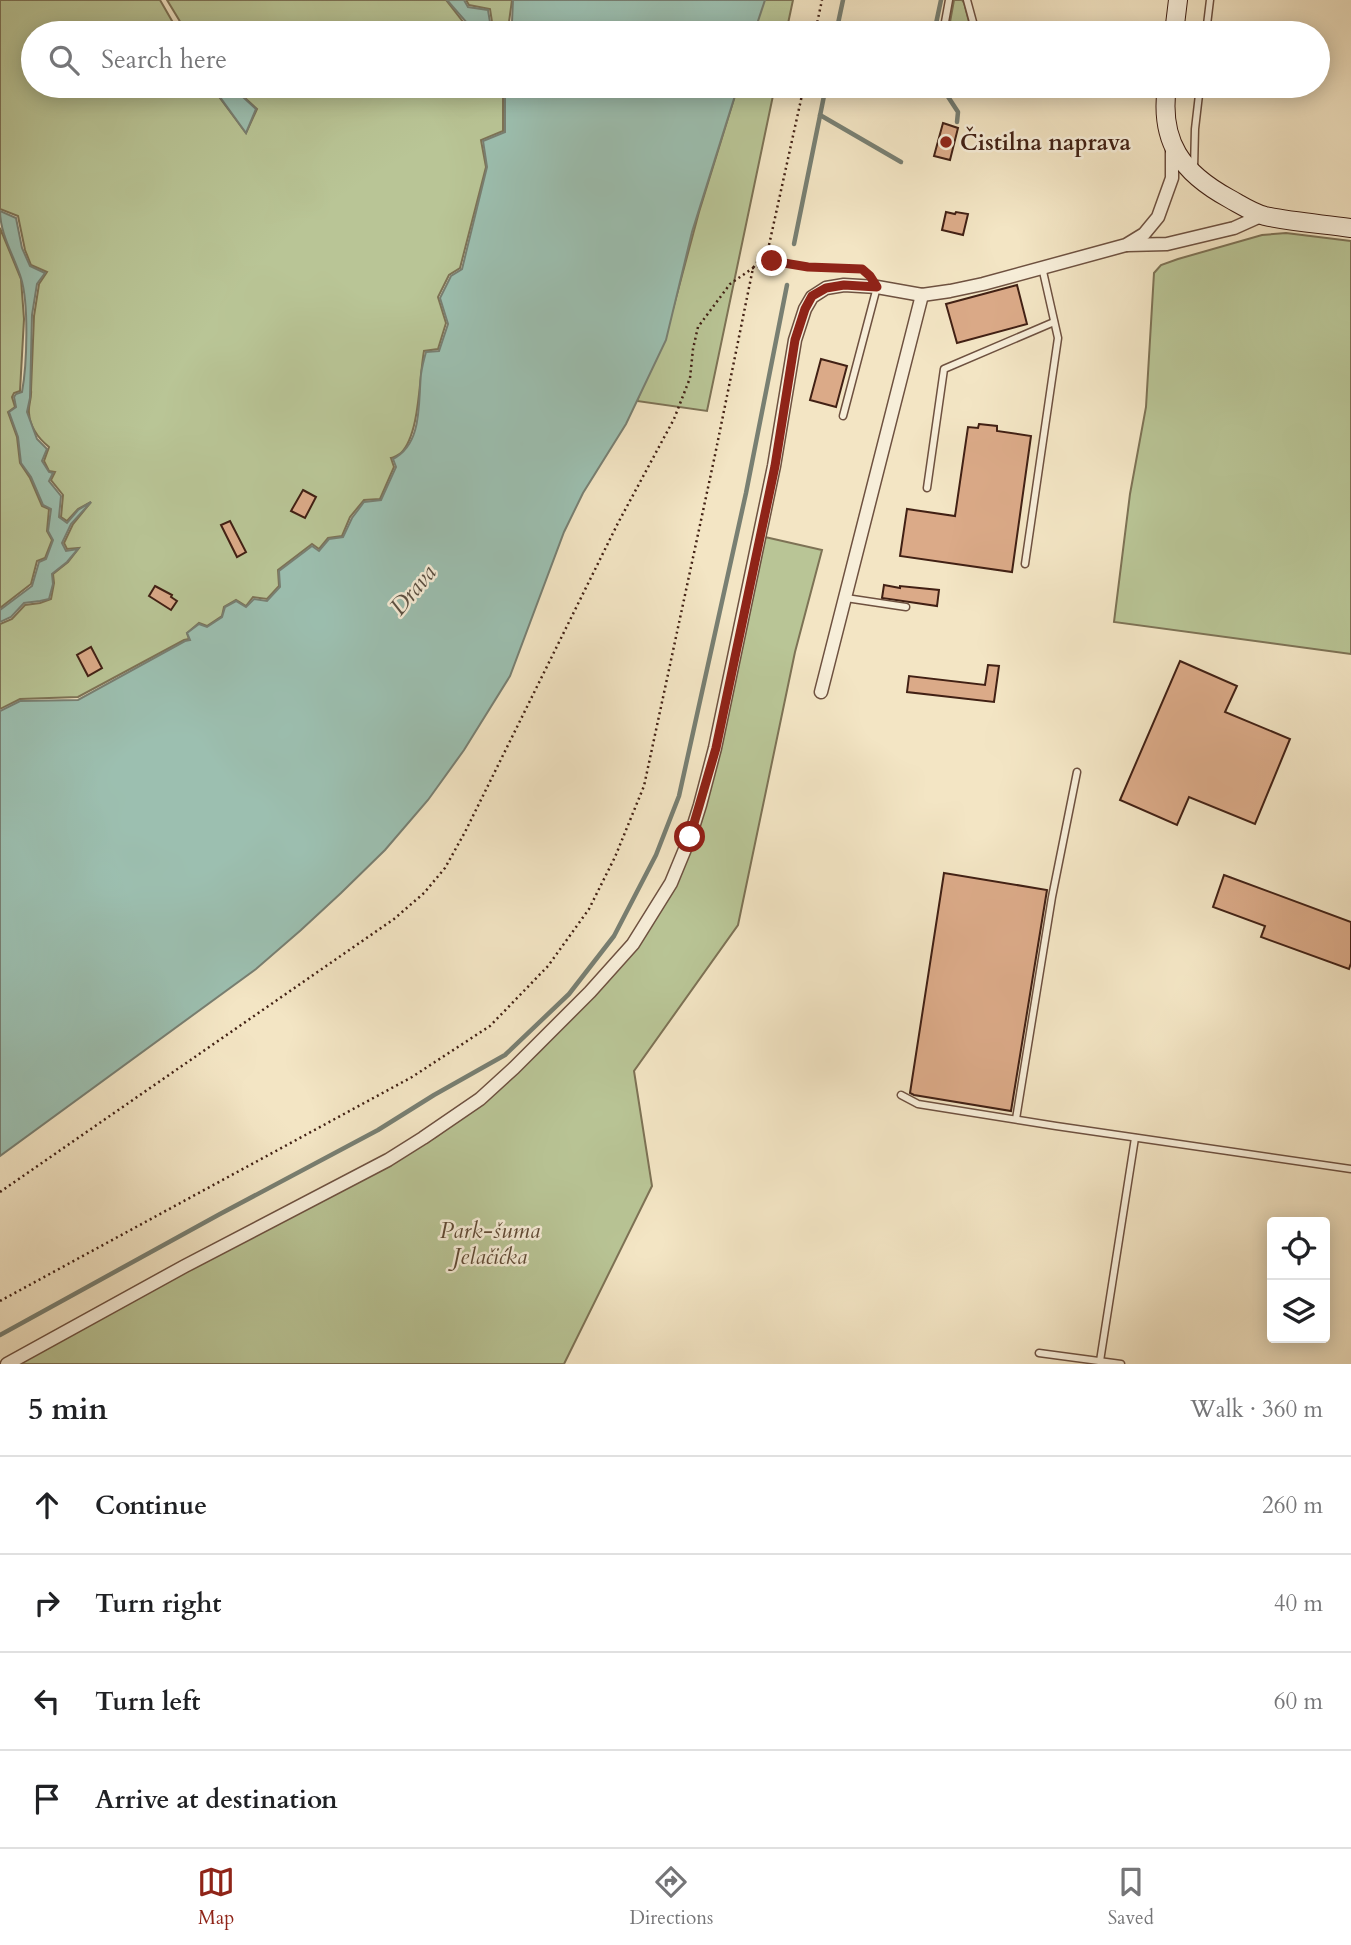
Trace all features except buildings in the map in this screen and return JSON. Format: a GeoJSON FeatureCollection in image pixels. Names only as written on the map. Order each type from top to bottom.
{"type":"FeatureCollection","features":[{"type":"Feature","properties":{"kind":"main road"},"geometry":{"type":"LineString","coordinates":[[1175,21],[1178,0]]}},
{"type":"Feature","properties":{"kind":"main road"},"geometry":{"type":"LineString","coordinates":[[1165,98],[1165,122],[1180,161],[1224,196],[1263,215],[1351,228]]}},
{"type":"Feature","properties":{"kind":"street"},"geometry":{"type":"LineString","coordinates":[[1126,245],[1144,234],[1158,217],[1172,178],[1172,144]]}},
{"type":"Feature","properties":{"kind":"street"},"geometry":{"type":"LineString","coordinates":[[7,1364],[185,1266],[388,1160],[423,1138],[480,1099],[514,1068],[590,992],[633,944],[671,883],[690,837],[716,748],[775,466],[795,340],[812,296],[826,288],[844,285],[877,287],[922,295],[983,284],[1126,245],[1167,244],[1234,228],[1263,215]]}},
{"type":"Feature","properties":{"kind":"street"},"geometry":{"type":"LineString","coordinates":[[821,692],[922,295]]}},
{"type":"Feature","properties":{"kind":"lane"},"geometry":{"type":"LineString","coordinates":[[945,21],[949,0]]}},
{"type":"Feature","properties":{"kind":"lane"},"geometry":{"type":"LineString","coordinates":[[967,0],[972,21]]}},
{"type":"Feature","properties":{"kind":"lane"},"geometry":{"type":"LineString","coordinates":[[1207,21],[1210,0]]}},
{"type":"Feature","properties":{"kind":"lane"},"geometry":{"type":"LineString","coordinates":[[1194,174],[1199,98]]}},
{"type":"Feature","properties":{"kind":"lane"},"geometry":{"type":"LineString","coordinates":[[1025,564],[1058,338],[1042,267]]}},
{"type":"Feature","properties":{"kind":"lane"},"geometry":{"type":"LineString","coordinates":[[844,416],[877,287]]}},
{"type":"Feature","properties":{"kind":"lane"},"geometry":{"type":"LineString","coordinates":[[927,488],[944,369],[1054,322]]}},
{"type":"Feature","properties":{"kind":"lane"},"geometry":{"type":"LineString","coordinates":[[844,598],[906,607]]}},
{"type":"Feature","properties":{"kind":"lane"},"geometry":{"type":"LineString","coordinates":[[1016,1119],[1052,897],[1077,772]]}},
{"type":"Feature","properties":{"kind":"lane"},"geometry":{"type":"LineString","coordinates":[[901,1095],[918,1104],[1351,1168]]}},
{"type":"Feature","properties":{"kind":"lane"},"geometry":{"type":"LineString","coordinates":[[1100,1361],[1135,1138]]}},
{"type":"Feature","properties":{"kind":"lane"},"geometry":{"type":"LineString","coordinates":[[1039,1353],[1121,1364]]}},
{"type":"Feature","properties":{"kind":"path"},"geometry":{"type":"LineString","coordinates":[[818,21],[822,0]]}},
{"type":"Feature","properties":{"kind":"path"},"geometry":{"type":"LineString","coordinates":[[0,1301],[412,1077],[489,1026],[548,966],[589,909],[615,857],[644,786],[753,268],[769,245],[801,98]]}},
{"type":"Feature","properties":{"kind":"path"},"geometry":{"type":"LineString","coordinates":[[0,1192],[394,919],[424,893],[445,868],[618,523],[674,419],[690,378],[698,327],[730,284],[753,268],[772,261],[808,267],[862,269],[877,287]]}},
{"type":"Feature","properties":{"kind":"green space"},"geometry":{"type":"Polygon","coordinates":[[[0,0],[160,0],[172,21],[21,21],[21,98],[220,98],[246,133],[257,109],[245,98],[503,98],[503,131],[481,140],[486,167],[460,268],[449,275],[438,297],[446,323],[438,349],[424,351],[412,433],[401,453],[391,458],[394,467],[380,499],[364,500],[350,517],[342,536],[328,538],[319,549],[312,544],[278,570],[279,586],[267,599],[253,597],[246,606],[236,600],[224,607],[222,616],[207,626],[199,623],[187,633],[189,639],[78,697],[20,699],[0,709],[0,624],[12,619],[25,605],[51,599],[53,574],[68,562],[79,548],[67,549],[64,543],[73,524],[91,502],[78,509],[67,521],[61,517],[63,495],[51,480],[55,472],[49,471],[44,461],[49,447],[35,432],[31,423],[29,410],[34,316],[39,284],[47,272],[31,265],[18,216],[0,209],[0,0]]]}},
{"type":"Feature","properties":{"kind":"green space"},"geometry":{"type":"Polygon","coordinates":[[[167,0],[446,0],[462,21],[180,21],[167,0]]]}},
{"type":"Feature","properties":{"kind":"green space"},"geometry":{"type":"Polygon","coordinates":[[[466,0],[512,0],[509,21],[492,21],[490,9],[469,5],[466,0]]]}},
{"type":"Feature","properties":{"kind":"green space"},"geometry":{"type":"Polygon","coordinates":[[[763,0],[793,0],[789,21],[757,21],[763,0]]]}},
{"type":"Feature","properties":{"kind":"green space"},"geometry":{"type":"Polygon","coordinates":[[[954,0],[962,0],[969,21],[950,21],[954,0]]]}},
{"type":"Feature","properties":{"kind":"green space"},"geometry":{"type":"Polygon","coordinates":[[[734,98],[772,98],[707,411],[637,401],[673,309],[734,98]]]}},
{"type":"Feature","properties":{"kind":"green space"},"geometry":{"type":"Polygon","coordinates":[[[0,228],[21,279],[24,319],[20,391],[14,393],[12,397],[15,407],[8,412],[17,437],[20,463],[42,506],[49,509],[47,531],[52,540],[45,558],[37,561],[31,584],[0,608],[0,228]]]}},
{"type":"Feature","properties":{"kind":"green space"},"geometry":{"type":"Polygon","coordinates":[[[1286,233],[1351,241],[1351,654],[1114,622],[1130,494],[1146,407],[1154,273],[1161,265],[1178,259],[1262,235],[1286,233]]]}},
{"type":"Feature","properties":{"kind":"green space","name":"Park-šuma Jelačićka"},"geometry":{"type":"Polygon","coordinates":[[[765,537],[822,550],[795,652],[738,925],[634,1071],[652,1186],[564,1364],[11,1364],[436,1137],[490,1097],[540,1051],[589,1000],[676,881],[765,537]]]}},
{"type":"Feature","properties":{"kind":"water"},"geometry":{"type":"Polygon","coordinates":[[[447,0],[464,0],[468,7],[488,10],[490,21],[465,21],[447,0]]]}},
{"type":"Feature","properties":{"kind":"water"},"geometry":{"type":"Polygon","coordinates":[[[513,0],[765,0],[758,21],[512,21],[513,0]]]}},
{"type":"Feature","properties":{"kind":"water"},"geometry":{"type":"Polygon","coordinates":[[[221,98],[244,98],[256,109],[246,133],[221,98]]]}},
{"type":"Feature","properties":{"kind":"water","name":"Drava"},"geometry":{"type":"Polygon","coordinates":[[[505,98],[734,98],[692,232],[666,340],[626,424],[583,493],[564,532],[510,676],[464,750],[428,800],[385,850],[341,893],[256,969],[0,1156],[0,711],[20,701],[78,700],[190,640],[187,633],[199,624],[207,627],[222,617],[225,607],[236,601],[246,607],[254,599],[267,601],[280,587],[279,571],[312,546],[319,551],[329,539],[343,537],[364,502],[381,500],[396,467],[393,459],[403,452],[414,433],[426,352],[439,351],[448,324],[440,298],[451,276],[462,269],[487,167],[483,141],[505,132],[505,98]]]}},
{"type":"Feature","properties":{"kind":"water"},"geometry":{"type":"Polygon","coordinates":[[[0,211],[16,218],[22,248],[30,266],[45,273],[37,284],[32,315],[30,398],[27,412],[37,439],[47,449],[42,461],[49,472],[53,473],[49,481],[61,496],[59,517],[67,523],[78,510],[91,502],[71,524],[62,543],[66,551],[78,549],[52,574],[53,584],[49,599],[24,603],[11,617],[0,622],[0,610],[32,586],[39,562],[46,559],[53,540],[48,531],[51,509],[43,505],[31,477],[21,463],[18,437],[9,412],[16,407],[14,397],[22,392],[26,318],[24,289],[5,237],[0,211]]]}},
{"type":"Feature","properties":{"kind":"waterway"},"geometry":{"type":"LineString","coordinates":[[839,21],[843,0]]}},
{"type":"Feature","properties":{"kind":"waterway"},"geometry":{"type":"LineString","coordinates":[[937,21],[941,0]]}},
{"type":"Feature","properties":{"kind":"waterway"},"geometry":{"type":"LineString","coordinates":[[794,244],[824,98]]}},
{"type":"Feature","properties":{"kind":"waterway"},"geometry":{"type":"LineString","coordinates":[[949,98],[958,112],[957,122]]}},
{"type":"Feature","properties":{"kind":"waterway"},"geometry":{"type":"LineString","coordinates":[[820,115],[901,162]]}},
{"type":"Feature","properties":{"kind":"waterway"},"geometry":{"type":"LineString","coordinates":[[0,1335],[378,1130],[505,1055],[569,994],[614,936],[656,855],[679,796],[746,493],[787,285]]}},
{"type":"Feature","properties":{"kind":"place","name":"Čistilna naprava"},"geometry":{"type":"Point","coordinates":[946,142]}},
{"type":"Feature","properties":{"kind":"route"},"geometry":{"type":"LineString","coordinates":[[690,837],[716,748],[775,466],[795,340],[805,309],[812,296],[826,288],[844,285],[877,287],[862,269],[808,267],[772,261]]}}]}
